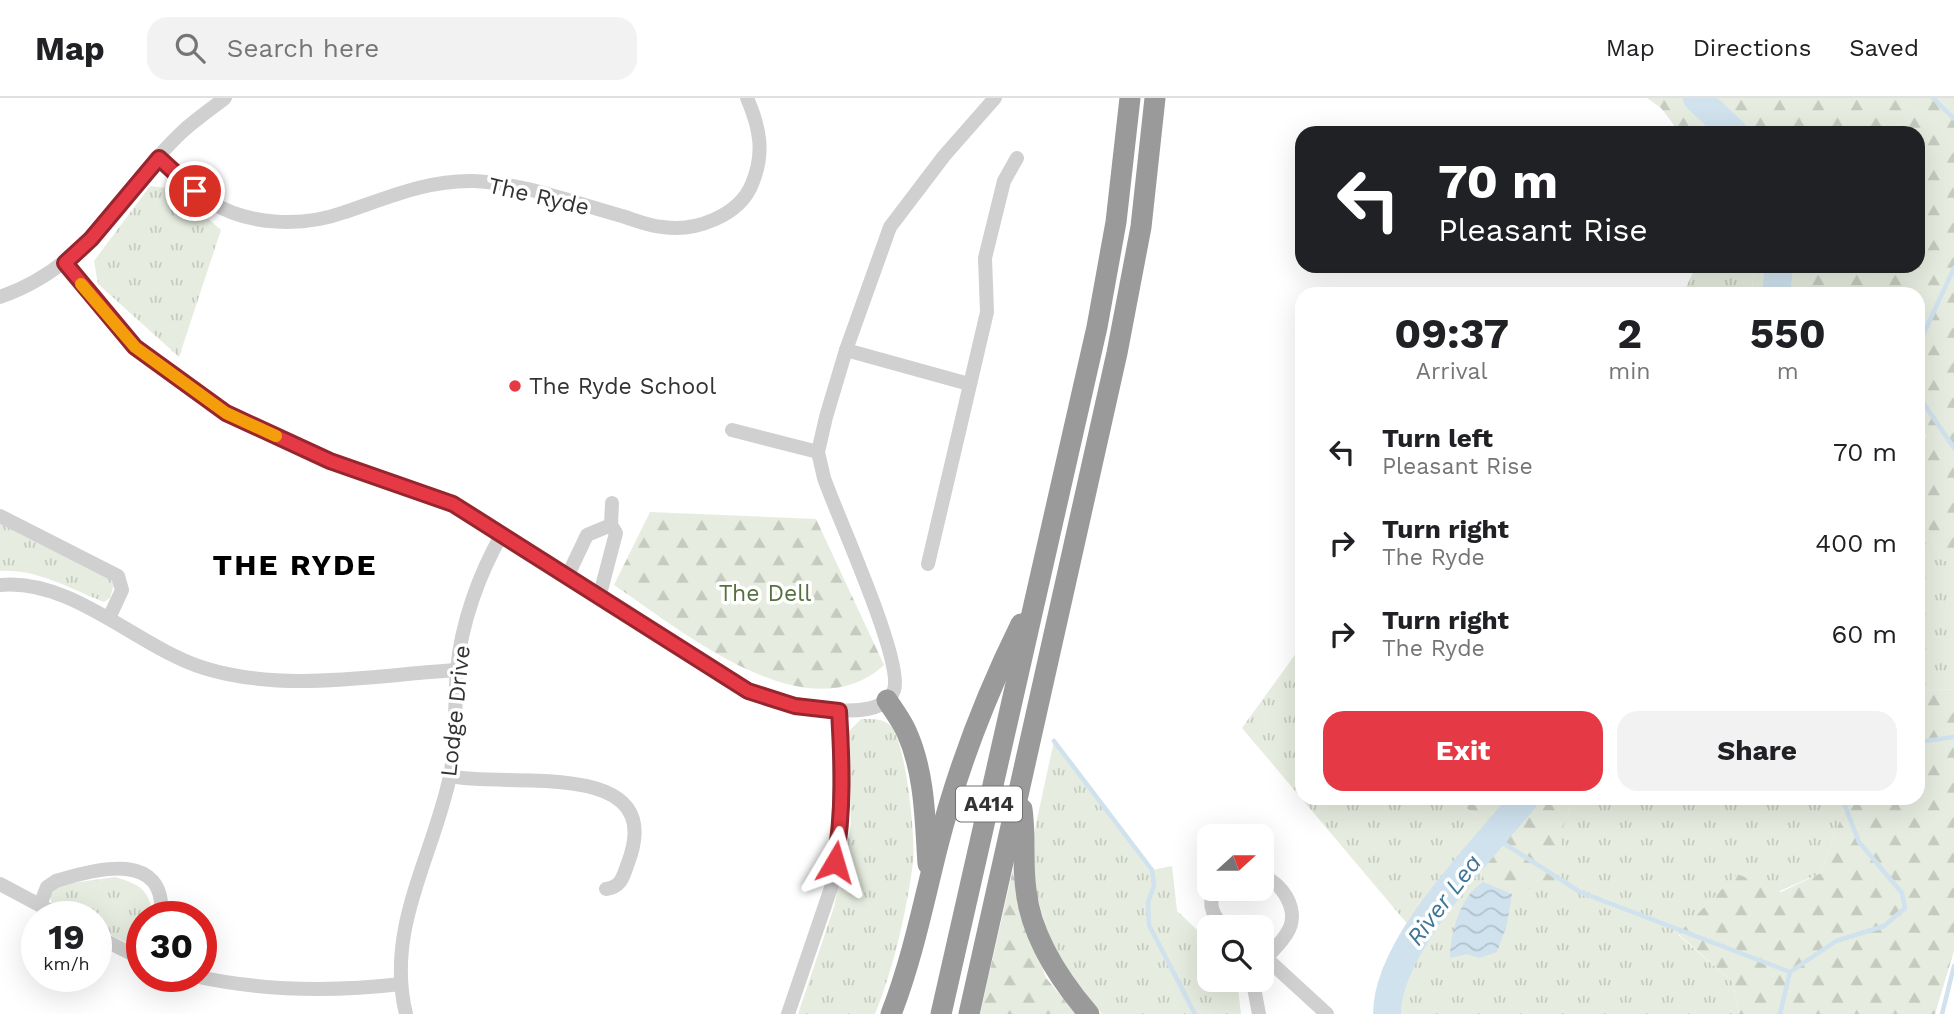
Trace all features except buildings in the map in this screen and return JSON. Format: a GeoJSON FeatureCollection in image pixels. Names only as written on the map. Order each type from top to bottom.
{"type":"FeatureCollection","features":[{"type":"Feature","properties":{"kind":"highway","name":"A414"},"geometry":{"type":"LineString","coordinates":[[941,1014],[1097,327],[1116,222],[1130,98]]}},
{"type":"Feature","properties":{"kind":"highway","name":"A414"},"geometry":{"type":"LineString","coordinates":[[969,1014],[1020,797],[1129,291],[1141,227],[1155,98]]}},
{"type":"Feature","properties":{"kind":"highway","name":"A414"},"geometry":{"type":"LineString","coordinates":[[891,1014],[914,951],[929,884],[958,780],[1007,653],[1036,594]]}},
{"type":"Feature","properties":{"kind":"highway"},"geometry":{"type":"LineString","coordinates":[[887,700],[907,733],[914,755],[923,801],[929,884]]}},
{"type":"Feature","properties":{"kind":"highway","name":"A414"},"geometry":{"type":"LineString","coordinates":[[1020,797],[1025,835],[1026,894],[1034,925],[1058,975],[1089,1014]]}},
{"type":"Feature","properties":{"kind":"street"},"geometry":{"type":"LineString","coordinates":[[0,298],[26,288],[65,263],[101,228],[182,132],[225,98]]}},
{"type":"Feature","properties":{"kind":"street","name":"The Ryde"},"geometry":{"type":"LineString","coordinates":[[159,158],[195,191],[215,204],[242,215],[273,221],[305,222],[343,213],[422,186],[472,181],[517,187],[663,228],[694,226],[715,219],[736,207],[749,191],[761,159],[760,136],[747,98]]}},
{"type":"Feature","properties":{"kind":"street"},"geometry":{"type":"LineString","coordinates":[[65,263],[135,347],[226,413],[330,461],[453,504],[748,691],[795,706],[839,711],[875,705],[887,700],[895,687],[888,645],[834,507],[818,452],[846,350],[890,227],[944,156],[995,98]]}},
{"type":"Feature","properties":{"kind":"street"},"geometry":{"type":"LineString","coordinates":[[928,564],[987,312],[985,258],[1004,181],[1017,158]]}},
{"type":"Feature","properties":{"kind":"street"},"geometry":{"type":"LineString","coordinates":[[846,350],[969,384]]}},
{"type":"Feature","properties":{"kind":"street"},"geometry":{"type":"LineString","coordinates":[[732,430],[818,452]]}},
{"type":"Feature","properties":{"kind":"street"},"geometry":{"type":"LineString","coordinates":[[599,598],[616,533],[611,525],[612,503]]}},
{"type":"Feature","properties":{"kind":"street"},"geometry":{"type":"LineString","coordinates":[[0,516],[118,576],[122,590],[109,618]]}},
{"type":"Feature","properties":{"kind":"street"},"geometry":{"type":"LineString","coordinates":[[567,577],[587,535],[611,525]]}},
{"type":"Feature","properties":{"kind":"street","name":"Lodge Drive"},"geometry":{"type":"LineString","coordinates":[[406,1014],[401,984],[401,943],[407,908],[450,776],[457,670],[463,631],[490,554],[502,534]]}},
{"type":"Feature","properties":{"kind":"street"},"geometry":{"type":"LineString","coordinates":[[0,585],[36,586],[109,618],[163,651],[201,667],[239,677],[277,680],[457,670]]}},
{"type":"Feature","properties":{"kind":"street"},"geometry":{"type":"LineString","coordinates":[[788,1014],[832,885],[839,838],[839,711]]}},
{"type":"Feature","properties":{"kind":"street"},"geometry":{"type":"LineString","coordinates":[[450,776],[482,782],[564,780],[597,789],[619,800],[634,819],[636,842],[621,883],[606,889]]}},
{"type":"Feature","properties":{"kind":"street"},"geometry":{"type":"LineString","coordinates":[[42,901],[47,887],[56,881],[121,869],[138,870],[148,874],[156,883],[158,901]]}},
{"type":"Feature","properties":{"kind":"street"},"geometry":{"type":"LineString","coordinates":[[1274,881],[1286,895],[1293,915],[1289,931],[1274,947]]}},
{"type":"Feature","properties":{"kind":"street"},"geometry":{"type":"LineString","coordinates":[[0,884],[32,901]]}},
{"type":"Feature","properties":{"kind":"street"},"geometry":{"type":"LineString","coordinates":[[1274,968],[1327,1014]]}},
{"type":"Feature","properties":{"kind":"street"},"geometry":{"type":"LineString","coordinates":[[217,981],[297,989],[350,990],[401,984]]}},
{"type":"Feature","properties":{"kind":"street"},"geometry":{"type":"LineString","coordinates":[[1255,992],[1259,1014]]}},
{"type":"Feature","properties":{"kind":"green space"},"geometry":{"type":"Polygon","coordinates":[[[1647,98],[1954,98],[1954,563],[1940,559],[1925,518],[1925,287],[1752,287],[1754,273],[1925,273],[1925,126],[1675,126],[1661,108],[1647,98]]]}},
{"type":"Feature","properties":{"kind":"green space"},"geometry":{"type":"Polygon","coordinates":[[[150,186],[174,189],[221,230],[179,357],[98,284],[94,261],[150,186]]]}},
{"type":"Feature","properties":{"kind":"green space"},"geometry":{"type":"Polygon","coordinates":[[[1693,273],[1754,273],[1752,287],[1686,287],[1693,273]]]}},
{"type":"Feature","properties":{"kind":"green space","name":"The Dell"},"geometry":{"type":"Polygon","coordinates":[[[650,512],[816,519],[884,665],[853,684],[819,689],[782,683],[709,649],[614,585],[650,512]]]}},
{"type":"Feature","properties":{"kind":"green space"},"geometry":{"type":"Polygon","coordinates":[[[1925,519],[1940,559],[1954,563],[1954,689],[1925,691],[1925,519]]]}},
{"type":"Feature","properties":{"kind":"green space"},"geometry":{"type":"Polygon","coordinates":[[[0,522],[109,575],[114,584],[110,598],[104,602],[28,573],[0,571],[0,522]]]}},
{"type":"Feature","properties":{"kind":"green space"},"geometry":{"type":"Polygon","coordinates":[[[1295,655],[1295,791],[1242,728],[1295,655]]]}},
{"type":"Feature","properties":{"kind":"green space"},"geometry":{"type":"Polygon","coordinates":[[[1954,689],[1954,951],[1935,1014],[1739,1014],[1733,982],[1678,934],[1737,874],[1781,892],[1821,873],[1845,805],[1925,805],[1925,691],[1954,689]]]}},
{"type":"Feature","properties":{"kind":"green space"},"geometry":{"type":"Polygon","coordinates":[[[861,719],[881,720],[891,726],[905,770],[914,851],[903,921],[894,959],[875,1014],[798,1014],[834,907],[851,824],[849,731],[861,719]]]}},
{"type":"Feature","properties":{"kind":"green space"},"geometry":{"type":"Polygon","coordinates":[[[1054,741],[1152,870],[1172,866],[1177,911],[1197,930],[1197,992],[1238,992],[1241,1014],[1102,1014],[1054,953],[1034,887],[1034,833],[1054,741]]]}},
{"type":"Feature","properties":{"kind":"green space"},"geometry":{"type":"Polygon","coordinates":[[[1307,805],[1462,805],[1491,826],[1410,927],[1307,805]]]}},
{"type":"Feature","properties":{"kind":"green space"},"geometry":{"type":"Polygon","coordinates":[[[1462,805],[1571,805],[1562,831],[1562,862],[1552,889],[1509,888],[1484,878],[1470,854],[1491,826],[1462,805]]]}},
{"type":"Feature","properties":{"kind":"green space"},"geometry":{"type":"Polygon","coordinates":[[[1571,805],[1845,805],[1821,873],[1678,935],[1733,982],[1739,1014],[1395,1014],[1403,973],[1413,954],[1437,918],[1479,870],[1484,878],[1562,863],[1562,831],[1571,805]]]}},
{"type":"Feature","properties":{"kind":"green space"},"geometry":{"type":"Polygon","coordinates":[[[1014,865],[1023,916],[1046,978],[1076,1014],[980,1014],[1014,865]]]}},
{"type":"Feature","properties":{"kind":"green space"},"geometry":{"type":"Polygon","coordinates":[[[115,877],[137,886],[149,901],[126,901],[126,942],[112,936],[112,901],[51,901],[50,896],[58,885],[115,877]]]}},
{"type":"Feature","properties":{"kind":"water"},"geometry":{"type":"Polygon","coordinates":[[[1483,882],[1512,894],[1507,924],[1497,952],[1479,958],[1467,954],[1450,958],[1458,916],[1469,896],[1483,882]]]}},
{"type":"Feature","properties":{"kind":"waterway","name":"River Lea"},"geometry":{"type":"LineString","coordinates":[[1697,98],[1727,126]]}},
{"type":"Feature","properties":{"kind":"waterway"},"geometry":{"type":"LineString","coordinates":[[1933,98],[1954,119]]}},
{"type":"Feature","properties":{"kind":"waterway"},"geometry":{"type":"LineString","coordinates":[[1925,331],[1954,268]]}},
{"type":"Feature","properties":{"kind":"waterway","name":"River Lea"},"geometry":{"type":"LineString","coordinates":[[1777,287],[1778,273]]}},
{"type":"Feature","properties":{"kind":"waterway"},"geometry":{"type":"LineString","coordinates":[[1925,405],[1954,448]]}},
{"type":"Feature","properties":{"kind":"waterway"},"geometry":{"type":"LineString","coordinates":[[1925,741],[1954,737]]}},
{"type":"Feature","properties":{"kind":"waterway"},"geometry":{"type":"LineString","coordinates":[[1054,741],[1152,870],[1154,886],[1148,902],[1149,925],[1195,1014]]}},
{"type":"Feature","properties":{"kind":"waterway","name":"River Lea"},"geometry":{"type":"LineString","coordinates":[[1387,1014],[1391,987],[1419,929],[1462,872],[1519,805]]}},
{"type":"Feature","properties":{"kind":"waterway"},"geometry":{"type":"LineString","coordinates":[[1780,1014],[1790,972],[1836,941],[1884,926],[1905,908],[1902,893],[1859,842],[1845,805]]}},
{"type":"Feature","properties":{"kind":"waterway"},"geometry":{"type":"LineString","coordinates":[[1494,837],[1580,892],[1790,972]]}},
{"type":"Feature","properties":{"kind":"waterway"},"geometry":{"type":"LineString","coordinates":[[1942,1014],[1954,966]]}},
{"type":"Feature","properties":{"kind":"slow traffic"},"geometry":{"type":"LineString","coordinates":[[81,284],[135,347],[226,413],[276,436]]}},
{"type":"Feature","properties":{"kind":"place","name":"The Ryde School"},"geometry":{"type":"Point","coordinates":[515,386]}},
{"type":"Feature","properties":{"kind":"district","name":"THE RYDE"},"geometry":{"type":"Point","coordinates":[295,565]}},
{"type":"Feature","properties":{"kind":"route"},"geometry":{"type":"LineString","coordinates":[[195,191],[159,158],[91,239],[65,263],[135,347],[226,413],[330,461],[453,504],[748,691],[795,706],[839,711],[839,838],[835,862]]}}]}
